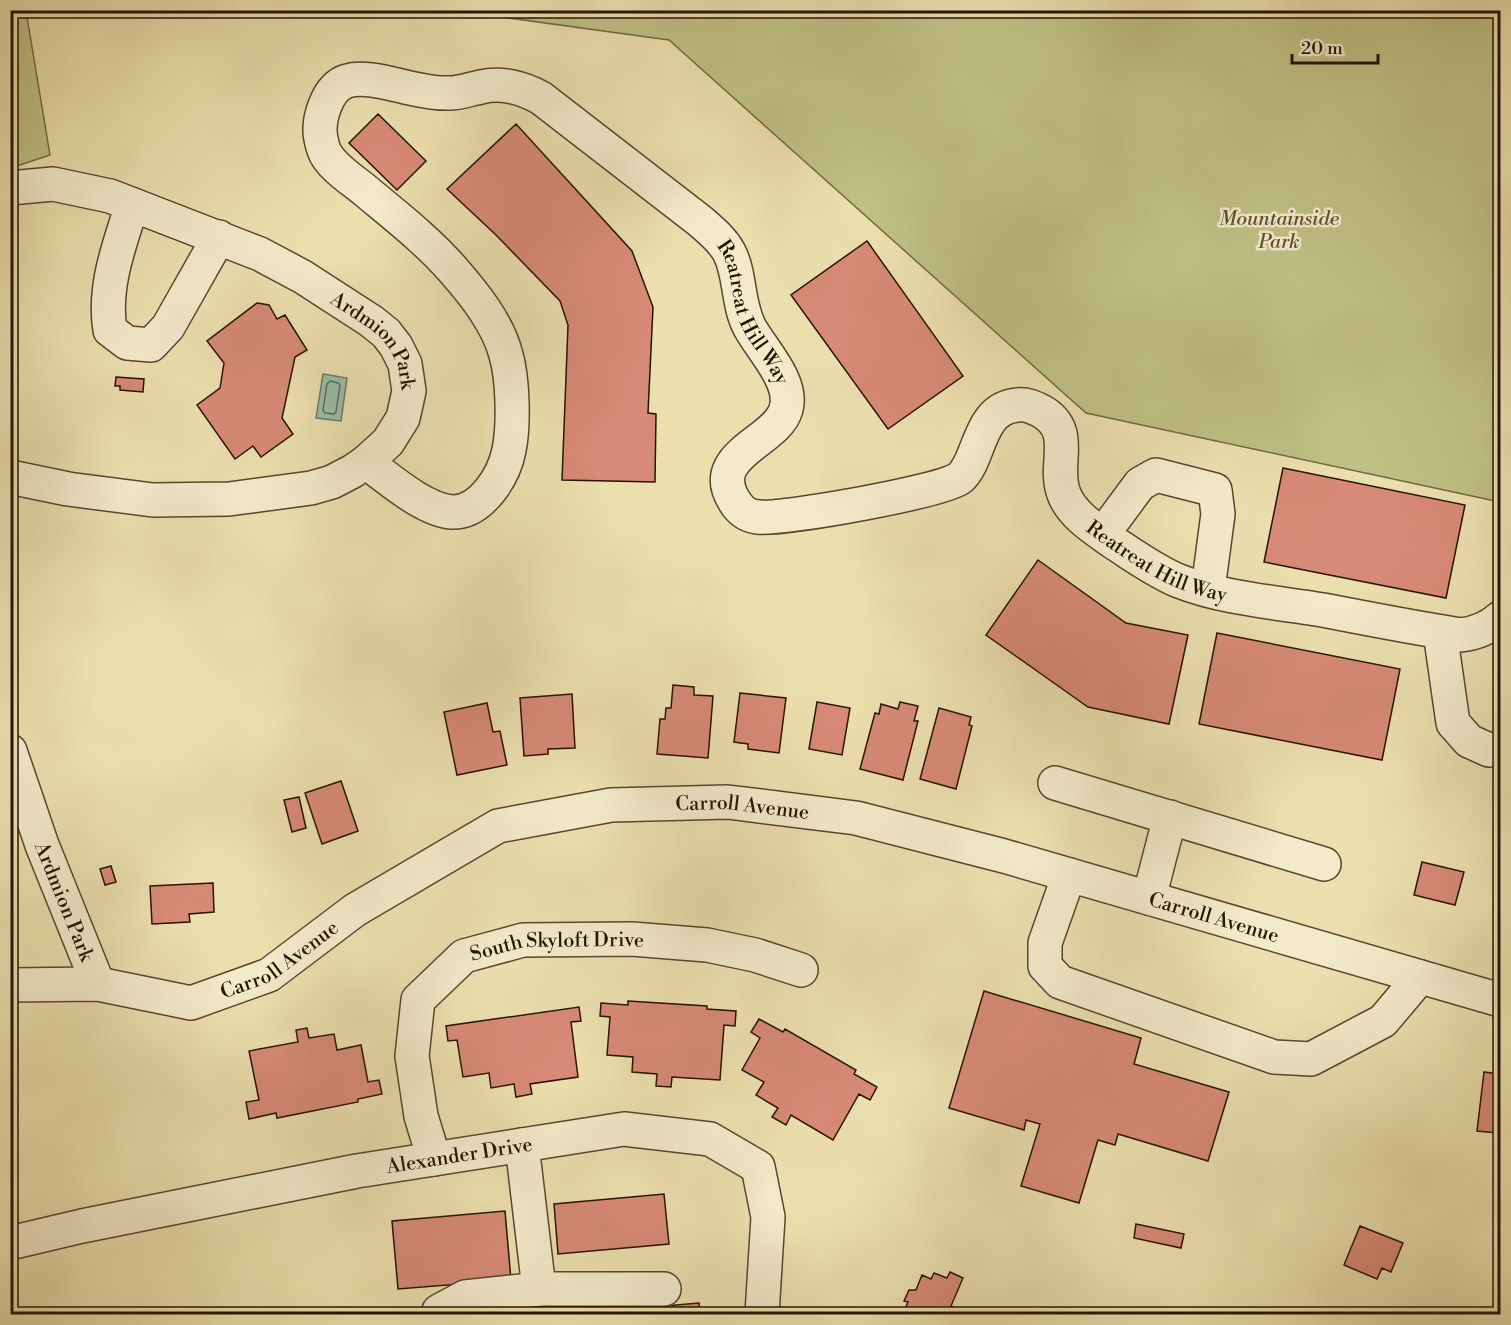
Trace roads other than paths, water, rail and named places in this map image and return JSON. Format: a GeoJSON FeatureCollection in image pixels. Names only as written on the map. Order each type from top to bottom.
{"type":"FeatureCollection","features":[{"type":"Feature","properties":{"kind":"street","name":"Reatreat Hill Way"},"geometry":{"type":"LineString","coordinates":[[366,462],[432,507],[452,512],[470,508],[483,499],[492,487],[509,452],[512,432],[510,375],[507,356],[499,335],[483,309],[454,270],[326,155],[320,137],[320,118],[335,89],[346,81],[363,80],[450,94],[483,86],[516,87],[541,98],[700,221],[720,240],[729,253],[736,273],[742,310],[750,328],[775,367],[788,397],[786,411],[780,421],[734,460],[729,473],[731,493],[738,506],[747,514],[761,517],[781,516],[845,506],[952,483],[966,472],[980,436],[994,416],[1005,408],[1017,405],[1031,406],[1048,415],[1058,427],[1062,440],[1063,492],[1068,502],[1082,518],[1103,534],[1156,569],[1180,581],[1231,596],[1461,635],[1474,633],[1494,624],[1500,618]]}},
{"type":"Feature","properties":{"kind":"street","name":"Ardmion Park"},"geometry":{"type":"LineString","coordinates":[[10,188],[53,184],[110,196],[260,254],[303,277],[386,333],[396,346],[408,376],[407,404],[403,418],[393,434],[366,462],[332,482],[311,488],[229,499],[153,500],[68,489],[10,477]]}},
{"type":"Feature","properties":{"kind":"street"},"geometry":{"type":"LineString","coordinates":[[132,205],[113,266],[107,310],[110,330],[127,343],[151,345],[168,327],[219,237]]}},
{"type":"Feature","properties":{"kind":"street"},"geometry":{"type":"LineString","coordinates":[[1103,534],[1140,484],[1156,475],[1215,490],[1218,514],[1208,589]]}},
{"type":"Feature","properties":{"kind":"street"},"geometry":{"type":"LineString","coordinates":[[1440,632],[1453,723],[1469,741],[1488,750],[1500,749]]}},
{"type":"Feature","properties":{"kind":"street","name":"Ardmion Park"},"geometry":{"type":"LineString","coordinates":[[10,752],[42,845],[98,984]]}},
{"type":"Feature","properties":{"kind":"street"},"geometry":{"type":"LineString","coordinates":[[1055,783],[1324,864]]}},
{"type":"Feature","properties":{"kind":"street","name":"Carroll Avenue"},"geometry":{"type":"LineString","coordinates":[[10,986],[98,984],[191,1003],[269,975],[355,910],[498,826],[611,805],[728,802],[856,818],[1069,875],[1500,1000]]}},
{"type":"Feature","properties":{"kind":"street"},"geometry":{"type":"LineString","coordinates":[[1149,898],[1170,817]]}},
{"type":"Feature","properties":{"kind":"street"},"geometry":{"type":"LineString","coordinates":[[1069,875],[1045,943],[1045,966],[1060,982],[1274,1057],[1311,1059],[1363,1032],[1383,1021],[1420,978]]}},
{"type":"Feature","properties":{"kind":"street","name":"South Skyloft Drive"},"geometry":{"type":"LineString","coordinates":[[434,1159],[421,1116],[411,1056],[418,1000],[464,956],[523,940],[632,939],[707,945],[755,955],[801,970]]}},
{"type":"Feature","properties":{"kind":"street","name":"Alexander Drive"},"geometry":{"type":"LineString","coordinates":[[10,1243],[82,1226],[357,1171],[624,1129],[710,1139],[758,1167],[768,1217],[762,1314]]}},
{"type":"Feature","properties":{"kind":"street"},"geometry":{"type":"LineString","coordinates":[[522,1145],[539,1289]]}},
{"type":"Feature","properties":{"kind":"street"},"geometry":{"type":"LineString","coordinates":[[439,1314],[439,1311],[465,1297],[539,1289],[664,1289]]}},
{"type":"Feature","properties":{"kind":"water"},"geometry":{"type":"Polygon","coordinates":[[[323,374],[347,378],[341,421],[316,418],[323,374]]]}},
{"type":"Feature","properties":{"kind":"park label","name":"Mountainside Park"},"geometry":{"type":"Point","coordinates":[1279,230]}}]}
